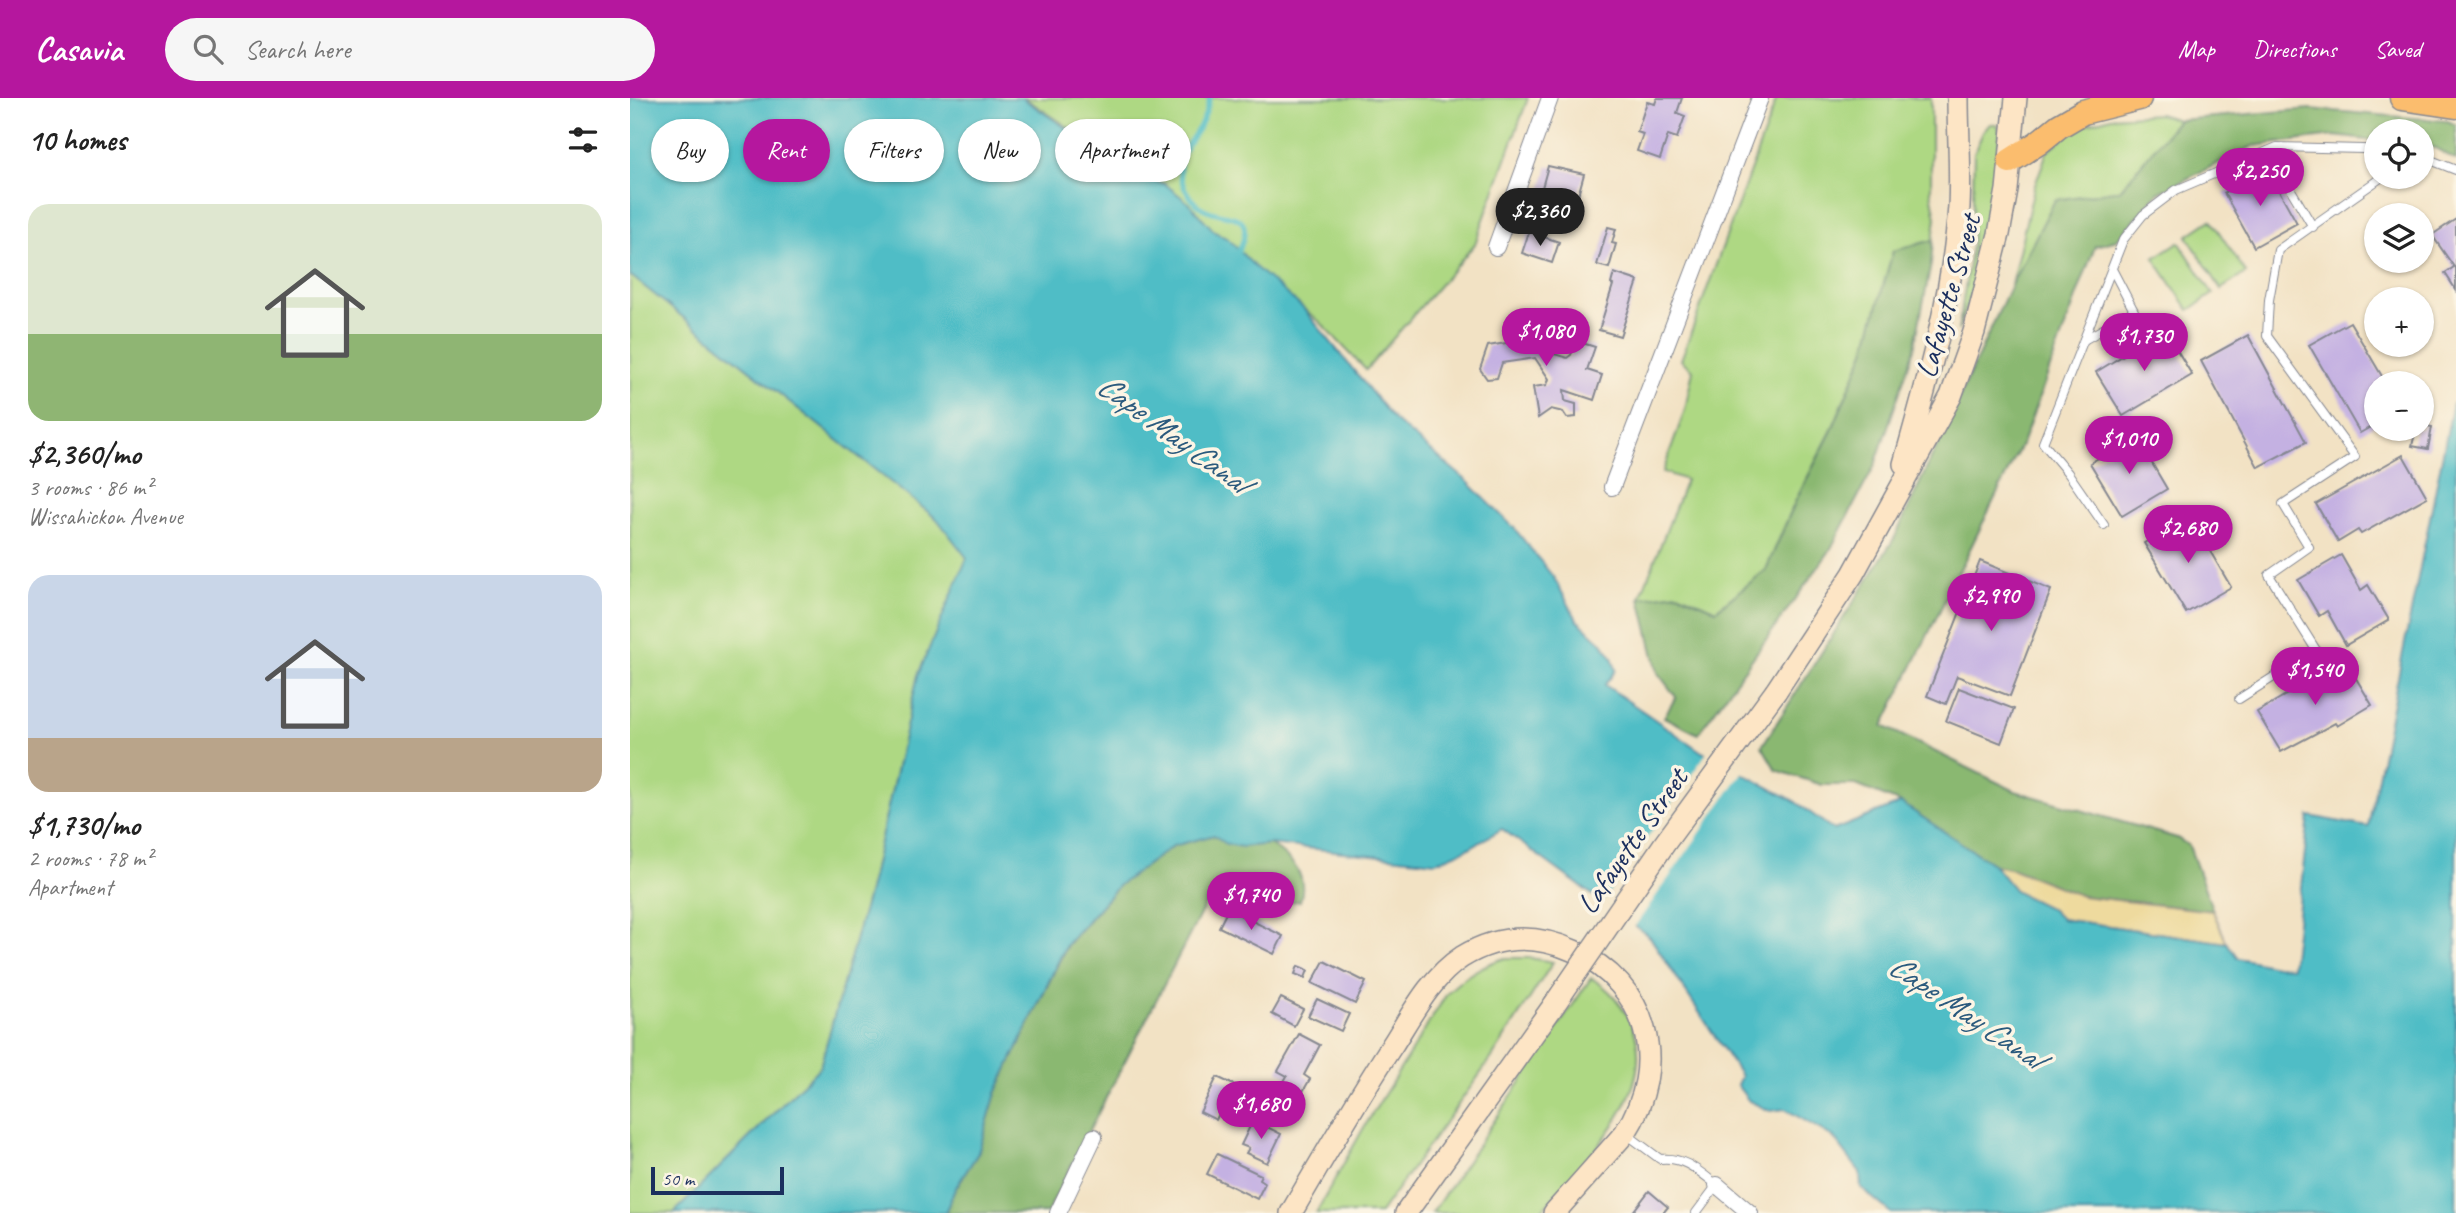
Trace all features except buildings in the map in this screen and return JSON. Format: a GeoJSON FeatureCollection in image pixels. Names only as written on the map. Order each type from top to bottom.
{"type":"FeatureCollection","features":[{"type":"Feature","properties":{"kind":"main road","name":"Lafayette Street"},"geometry":{"type":"LineString","coordinates":[[1896,496],[1938,340],[1948,287],[1959,205],[1958,98]]}},
{"type":"Feature","properties":{"kind":"main road","name":"Lafayette Street"},"geometry":{"type":"LineString","coordinates":[[1406,1213],[1665,843],[1776,691],[1853,574],[1947,404],[1974,332],[2000,234],[2016,98]]}},
{"type":"Feature","properties":{"kind":"main road"},"geometry":{"type":"LineString","coordinates":[[2010,160],[2083,112],[2139,98]]}},
{"type":"Feature","properties":{"kind":"main road"},"geometry":{"type":"LineString","coordinates":[[2402,98],[2456,106]]}},
{"type":"Feature","properties":{"kind":"main road"},"geometry":{"type":"LineString","coordinates":[[1291,1213],[1350,1111],[1425,995],[1441,975],[1460,959],[1480,948],[1524,938],[1545,940],[1570,949],[1607,971],[1624,989],[1640,1019],[1648,1052],[1648,1074],[1643,1097],[1634,1118],[1625,1133],[1554,1213]]}},
{"type":"Feature","properties":{"kind":"street"},"geometry":{"type":"LineString","coordinates":[[1496,247],[1550,98]]}},
{"type":"Feature","properties":{"kind":"street"},"geometry":{"type":"LineString","coordinates":[[1612,487],[1760,98]]}},
{"type":"Feature","properties":{"kind":"street"},"geometry":{"type":"LineString","coordinates":[[1058,1213],[1094,1137]]}},
{"type":"Feature","properties":{"kind":"street"},"geometry":{"type":"LineString","coordinates":[[1717,1185],[1750,1213]]}},
{"type":"Feature","properties":{"kind":"lane"},"geometry":{"type":"LineString","coordinates":[[2104,525],[2068,472],[2043,443],[2123,240],[2143,215],[2176,190],[2268,150],[2277,147],[2364,149]]}},
{"type":"Feature","properties":{"kind":"lane"},"geometry":{"type":"LineString","coordinates":[[2268,150],[2313,227]]}},
{"type":"Feature","properties":{"kind":"lane"},"geometry":{"type":"LineString","coordinates":[[2434,161],[2456,170]]}},
{"type":"Feature","properties":{"kind":"lane"},"geometry":{"type":"LineString","coordinates":[[2239,699],[2316,650],[2269,575],[2309,547],[2283,504],[2355,457],[2267,336],[2269,300],[2278,250],[2365,189]]}},
{"type":"Feature","properties":{"kind":"lane"},"geometry":{"type":"LineString","coordinates":[[2084,340],[2134,311],[2112,269]]}},
{"type":"Feature","properties":{"kind":"lane"},"geometry":{"type":"LineString","coordinates":[[1625,1133],[1660,1159],[1675,1157],[1697,1169],[1717,1185],[1696,1213]]}},
{"type":"Feature","properties":{"kind":"green space"},"geometry":{"type":"Polygon","coordinates":[[[1025,98],[1528,98],[1475,244],[1366,370],[1320,322],[1149,182],[1191,182],[1191,119],[1056,119],[1025,98]]]}},
{"type":"Feature","properties":{"kind":"green space"},"geometry":{"type":"Polygon","coordinates":[[[1777,98],[1931,98],[1931,192],[1936,218],[1933,240],[1893,251],[1865,351],[1831,432],[1796,500],[1766,570],[1716,610],[1678,593],[1640,598],[1686,480],[1663,472],[1685,410],[1693,370],[1681,360],[1777,98]]]}},
{"type":"Feature","properties":{"kind":"green space"},"geometry":{"type":"Polygon","coordinates":[[[2310,109],[2424,119],[2364,119],[2364,140],[2334,136],[2253,146],[2158,193],[2117,240],[2095,246],[2023,441],[1883,726],[2015,791],[2177,838],[2189,846],[2213,911],[2082,896],[2013,869],[1994,865],[1901,803],[1856,785],[1822,785],[1776,770],[1762,746],[1895,537],[2011,285],[2055,200],[2120,190],[2178,120],[2310,109]]]}},
{"type":"Feature","properties":{"kind":"green space"},"geometry":{"type":"Polygon","coordinates":[[[2159,114],[2178,120],[2120,190],[2055,201],[2011,285],[2034,188],[2047,152],[2076,127],[2111,117],[2159,114]]]}},
{"type":"Feature","properties":{"kind":"green space"},"geometry":{"type":"Polygon","coordinates":[[[2434,120],[2456,125],[2456,160],[2435,148],[2434,120]]]}},
{"type":"Feature","properties":{"kind":"green space"},"geometry":{"type":"Polygon","coordinates":[[[1990,124],[1997,124],[2000,131],[1993,203],[1972,289],[1958,331],[1972,245],[1974,153],[1983,132],[1990,124]]]}},
{"type":"Feature","properties":{"kind":"green space"},"geometry":{"type":"Polygon","coordinates":[[[2211,220],[2246,273],[2221,289],[2187,236],[2211,220]]]}},
{"type":"Feature","properties":{"kind":"green space"},"geometry":{"type":"Polygon","coordinates":[[[1933,240],[1931,264],[1914,349],[1875,465],[1829,552],[1698,734],[1664,717],[1676,697],[1658,673],[1640,598],[1678,593],[1716,610],[1766,570],[1796,500],[1831,432],[1865,351],[1893,251],[1933,240]]]}},
{"type":"Feature","properties":{"kind":"green space"},"geometry":{"type":"Polygon","coordinates":[[[2179,242],[2213,294],[2189,310],[2154,258],[2179,242]]]}},
{"type":"Feature","properties":{"kind":"green space"},"geometry":{"type":"Polygon","coordinates":[[[630,275],[937,519],[968,558],[918,675],[869,891],[820,1067],[674,1213],[630,1213],[630,275]]]}},
{"type":"Feature","properties":{"kind":"green space"},"geometry":{"type":"Polygon","coordinates":[[[1214,835],[1234,845],[1270,844],[1291,861],[1300,875],[1300,901],[1282,902],[1246,884],[1232,884],[1220,888],[1209,897],[1047,1213],[945,1213],[955,1189],[978,1153],[996,1093],[1067,945],[1119,885],[1173,846],[1214,835]]]}},
{"type":"Feature","properties":{"kind":"green space"},"geometry":{"type":"Polygon","coordinates":[[[1505,958],[1553,962],[1493,1056],[1380,1213],[1316,1213],[1363,1129],[1448,992],[1475,971],[1505,958]]]}},
{"type":"Feature","properties":{"kind":"green space"},"geometry":{"type":"Polygon","coordinates":[[[1591,978],[1614,996],[1630,1021],[1638,1047],[1636,1074],[1627,1100],[1613,1126],[1539,1213],[1432,1213],[1591,978]]]}},
{"type":"Feature","properties":{"kind":"sand"},"geometry":{"type":"Polygon","coordinates":[[[1994,865],[2013,869],[2082,896],[2213,911],[2227,943],[2061,919],[2051,909],[2016,892],[1994,865]]]}},
{"type":"Feature","properties":{"kind":"water","name":"Cape May Canal"},"geometry":{"type":"Polygon","coordinates":[[[630,98],[1022,98],[1055,120],[1055,182],[1165,184],[1190,204],[1215,232],[1228,239],[1255,267],[1303,308],[1394,420],[1466,480],[1514,528],[1554,578],[1578,621],[1602,643],[1612,657],[1616,670],[1605,685],[1702,752],[1793,800],[1834,830],[1901,803],[1994,865],[2016,892],[2051,909],[2061,919],[2227,943],[2238,958],[2276,966],[2292,967],[2309,816],[2368,827],[2453,403],[2456,404],[2456,1213],[1891,1213],[1861,1188],[1860,1172],[1833,1137],[1785,1109],[1770,1111],[1749,1101],[1737,1085],[1741,1076],[1650,937],[1502,829],[1469,848],[1436,862],[1270,844],[1242,847],[1226,844],[1214,835],[1173,846],[1119,885],[1066,945],[996,1093],[978,1153],[955,1189],[945,1213],[674,1213],[820,1067],[869,891],[918,675],[967,558],[937,519],[630,275],[630,98]]]}},
{"type":"Feature","properties":{"kind":"pier"},"geometry":{"type":"Polygon","coordinates":[[[1708,751],[1744,770],[1633,929],[1600,905],[1708,751]]]}},
{"type":"Feature","properties":{"kind":"waterway"},"geometry":{"type":"LineString","coordinates":[[1210,98],[1201,124],[1182,156],[1180,176],[1186,191],[1199,206],[1242,222],[1245,229],[1237,255]]}}]}
